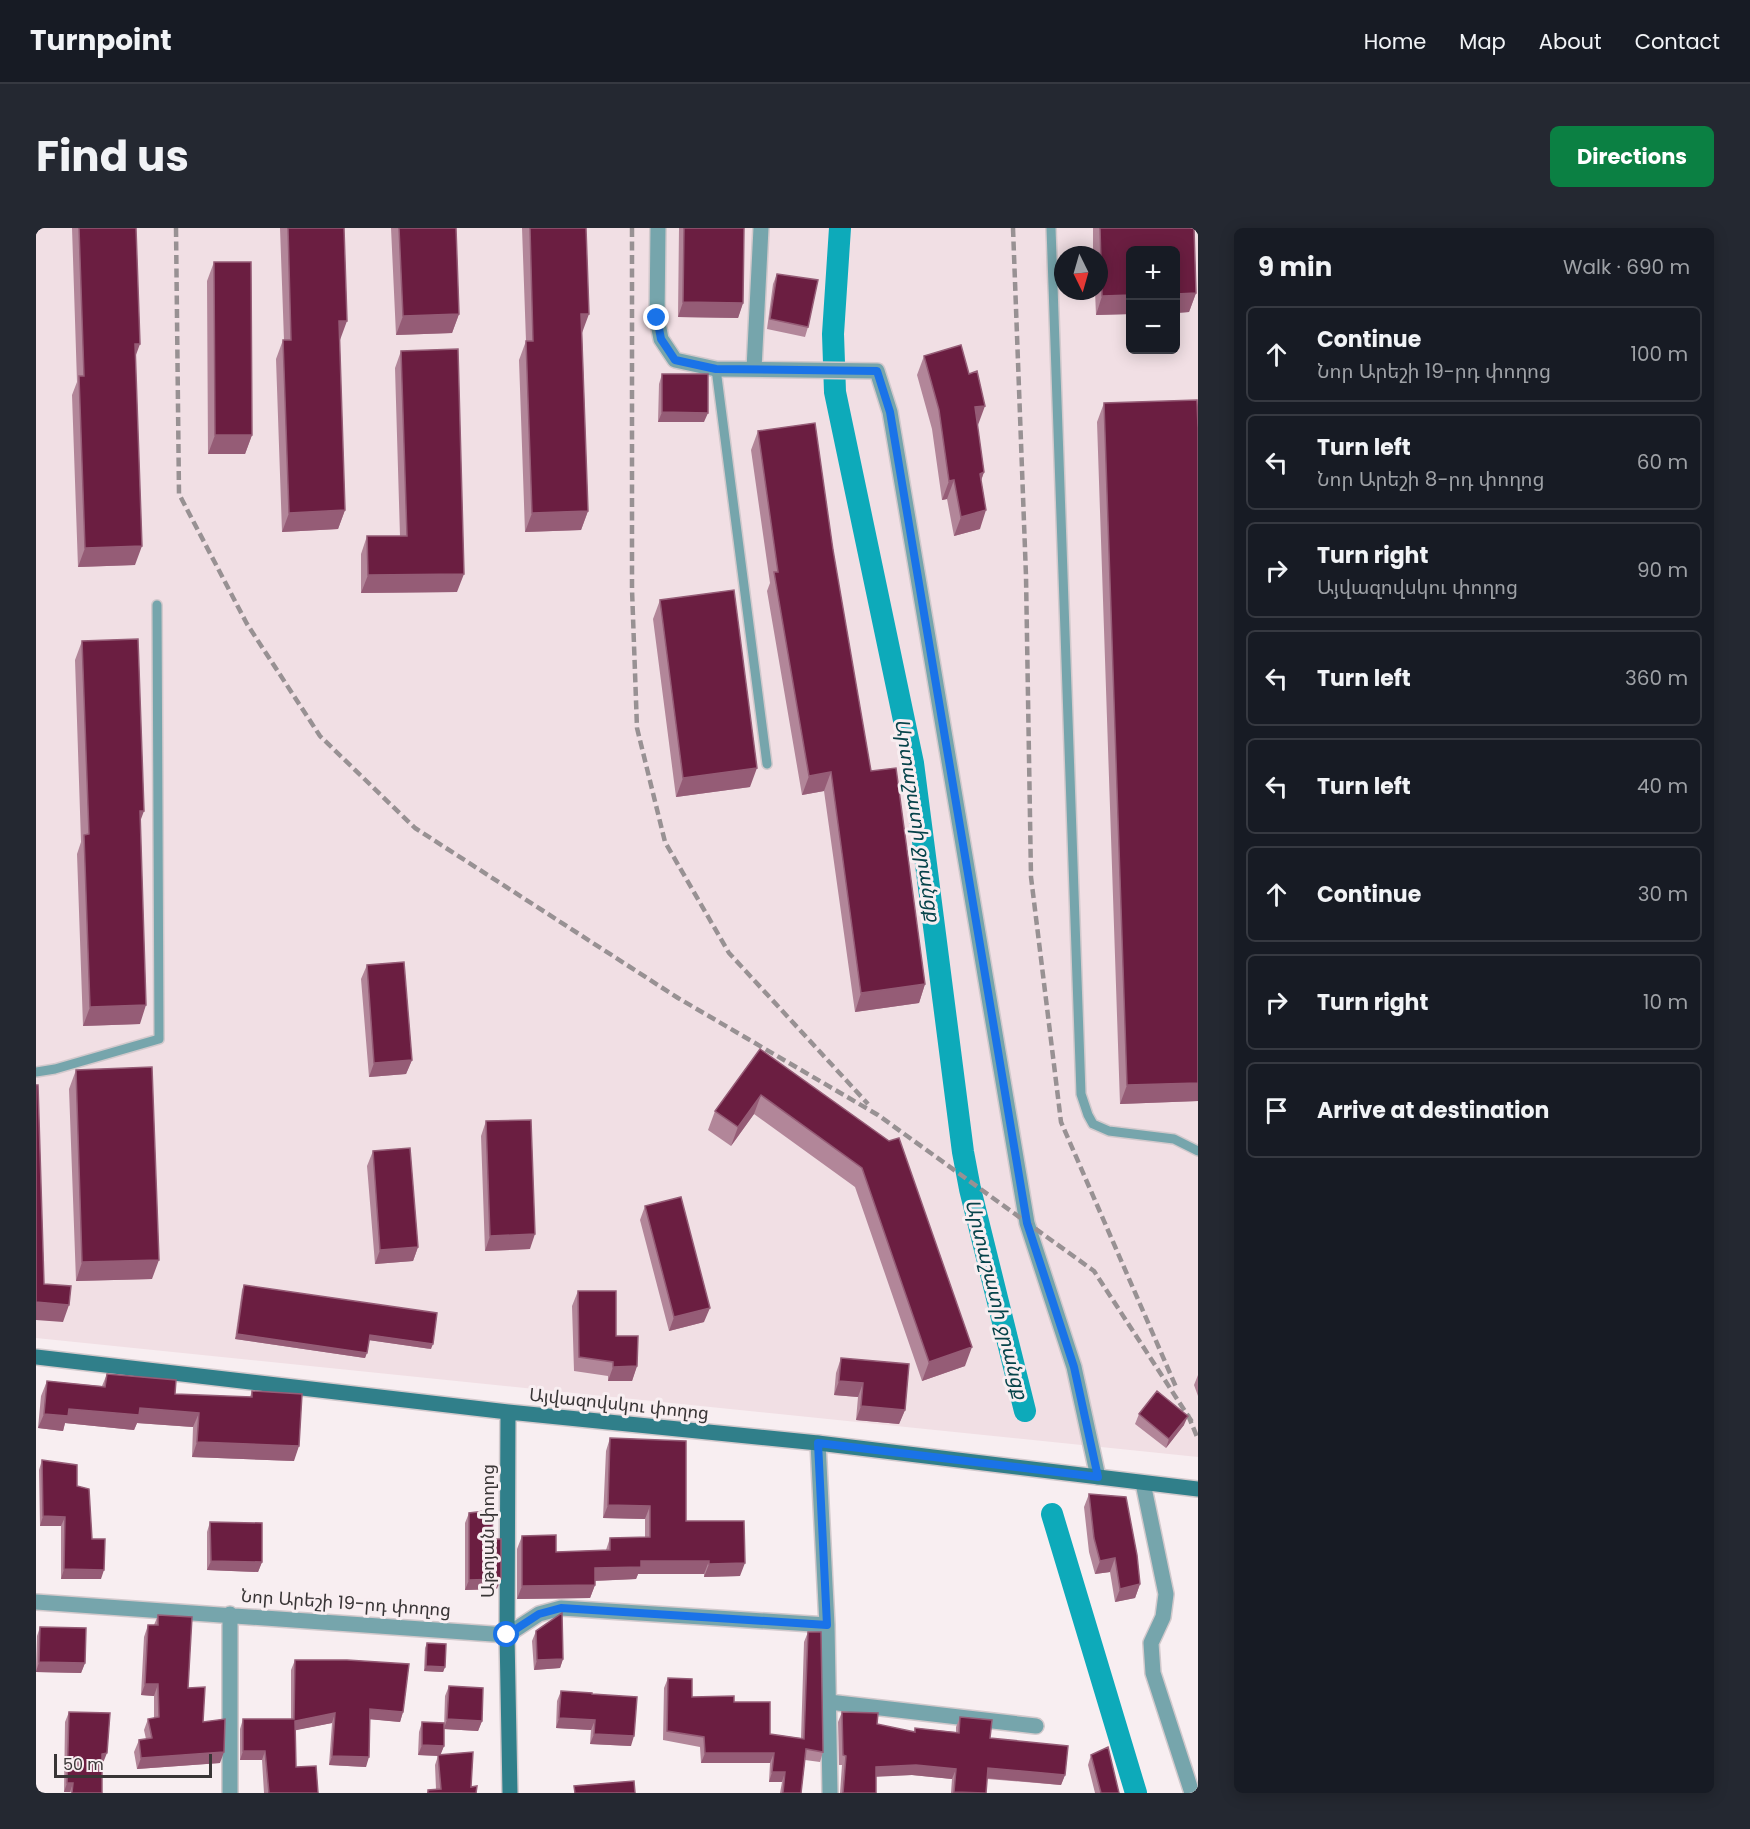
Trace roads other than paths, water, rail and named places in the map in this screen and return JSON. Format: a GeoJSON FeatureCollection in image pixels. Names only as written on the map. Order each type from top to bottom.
{"type":"FeatureCollection","features":[{"type":"Feature","properties":{"kind":"main road","name":"Այվազովսկու փողոց"},"geometry":{"type":"LineString","coordinates":[[36,1357],[508,1412],[818,1443],[1198,1489]]}},
{"type":"Feature","properties":{"kind":"main road","name":"Աթոյան փողոց"},"geometry":{"type":"LineString","coordinates":[[508,1412],[507,1635],[510,1793]]}},
{"type":"Feature","properties":{"kind":"street"},"geometry":{"type":"LineString","coordinates":[[658,228],[657,318],[661,339],[675,360],[716,369],[877,371],[890,412],[1027,1223],[1074,1367],[1098,1477]]}},
{"type":"Feature","properties":{"kind":"street"},"geometry":{"type":"LineString","coordinates":[[754,369],[761,228]]}},
{"type":"Feature","properties":{"kind":"street"},"geometry":{"type":"LineString","coordinates":[[818,1443],[827,1625],[830,1793]]}},
{"type":"Feature","properties":{"kind":"street"},"geometry":{"type":"LineString","coordinates":[[1143,1483],[1166,1594],[1163,1617],[1152,1643],[1153,1673],[1192,1793]]}},
{"type":"Feature","properties":{"kind":"street","name":"Նոր Արեշի 19-րդ փողոց"},"geometry":{"type":"LineString","coordinates":[[36,1602],[507,1635]]}},
{"type":"Feature","properties":{"kind":"street"},"geometry":{"type":"LineString","coordinates":[[507,1635],[539,1614],[561,1608],[827,1625]]}},
{"type":"Feature","properties":{"kind":"street"},"geometry":{"type":"LineString","coordinates":[[230,1614],[230,1793]]}},
{"type":"Feature","properties":{"kind":"street"},"geometry":{"type":"LineString","coordinates":[[829,1702],[1036,1726]]}},
{"type":"Feature","properties":{"kind":"lane"},"geometry":{"type":"LineString","coordinates":[[1051,228],[1081,1094],[1088,1115],[1094,1124],[1109,1131],[1174,1139],[1198,1150]]}},
{"type":"Feature","properties":{"kind":"lane"},"geometry":{"type":"LineString","coordinates":[[716,369],[767,764]]}},
{"type":"Feature","properties":{"kind":"lane"},"geometry":{"type":"LineString","coordinates":[[36,1072],[159,1039],[158,605]]}},
{"type":"Feature","properties":{"kind":"waterway","name":"Արտաշատի ջրանցք"},"geometry":{"type":"LineString","coordinates":[[840,228],[833,334],[835,392],[913,763],[963,1152],[970,1189],[1025,1411]]}},
{"type":"Feature","properties":{"kind":"waterway","name":"Արտաշատի ջրանցք"},"geometry":{"type":"LineString","coordinates":[[1052,1514],[1136,1793]]}},
{"type":"Feature","properties":{"kind":"railway"},"geometry":{"type":"LineString","coordinates":[[176,228],[179,494],[247,624],[320,736],[415,828],[678,998],[878,1115],[1094,1271],[1192,1422]]}},
{"type":"Feature","properties":{"kind":"railway"},"geometry":{"type":"LineString","coordinates":[[632,228],[632,589],[637,728],[665,842],[729,953],[868,1104]]}},
{"type":"Feature","properties":{"kind":"railway"},"geometry":{"type":"LineString","coordinates":[[1013,228],[1026,576],[1031,877],[1061,1122],[1176,1387]]}},
{"type":"Feature","properties":{"kind":"railway"},"geometry":{"type":"LineString","coordinates":[[1188,1415],[1198,1439]]}}]}
